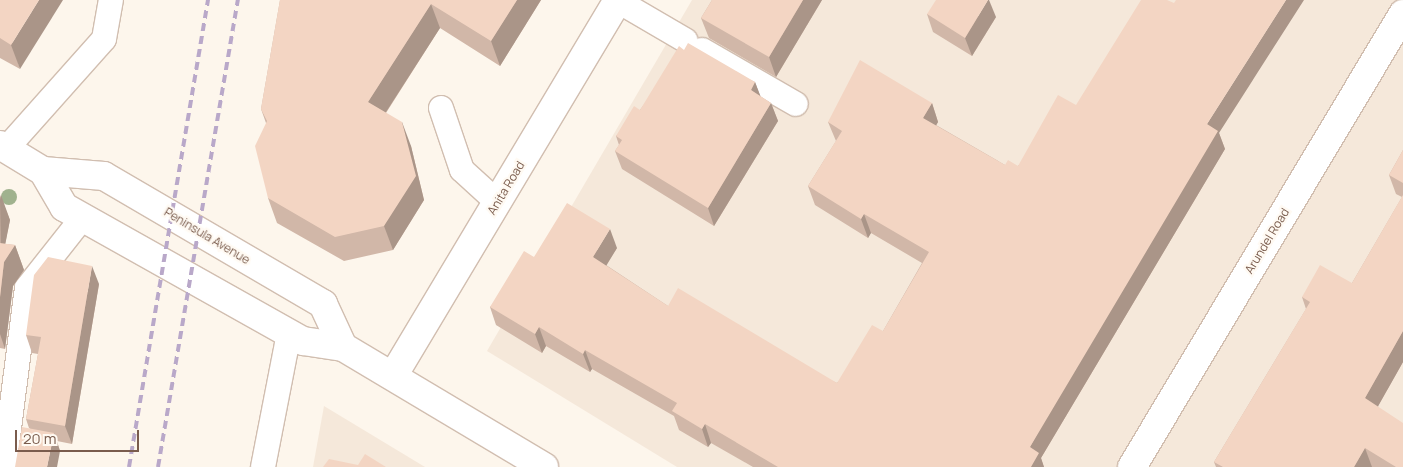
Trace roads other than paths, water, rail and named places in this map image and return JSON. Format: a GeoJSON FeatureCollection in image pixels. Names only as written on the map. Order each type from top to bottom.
{"type":"FeatureCollection","features":[{"type":"Feature","properties":{"kind":"main road","name":"Anita Road"},"geometry":{"type":"LineString","coordinates":[[393,376],[618,0]]}},
{"type":"Feature","properties":{"kind":"main road","name":"Arundel Road"},"geometry":{"type":"LineString","coordinates":[[1132,467],[1403,14]]}},
{"type":"Feature","properties":{"kind":"main road","name":"Peninsula Avenue"},"geometry":{"type":"LineString","coordinates":[[3,147],[43,171],[104,176],[323,304],[343,347]]}},
{"type":"Feature","properties":{"kind":"main road","name":"Peninsula Avenue"},"geometry":{"type":"LineString","coordinates":[[43,171],[64,207],[304,341],[343,347],[544,467]]}},
{"type":"Feature","properties":{"kind":"lane"},"geometry":{"type":"LineString","coordinates":[[3,147],[104,39],[111,0]]}},
{"type":"Feature","properties":{"kind":"lane"},"geometry":{"type":"LineString","coordinates":[[618,0],[796,104]]}},
{"type":"Feature","properties":{"kind":"lane"},"geometry":{"type":"LineString","coordinates":[[441,108],[462,170],[497,202]]}},
{"type":"Feature","properties":{"kind":"lane"},"geometry":{"type":"LineString","coordinates":[[4,467],[27,288],[83,218]]}},
{"type":"Feature","properties":{"kind":"lane"},"geometry":{"type":"LineString","coordinates":[[263,467],[289,333]]}},
{"type":"Feature","properties":{"kind":"railway"},"geometry":{"type":"LineString","coordinates":[[129,467],[208,0]]}},
{"type":"Feature","properties":{"kind":"railway"},"geometry":{"type":"LineString","coordinates":[[158,467],[238,0]]}}]}
